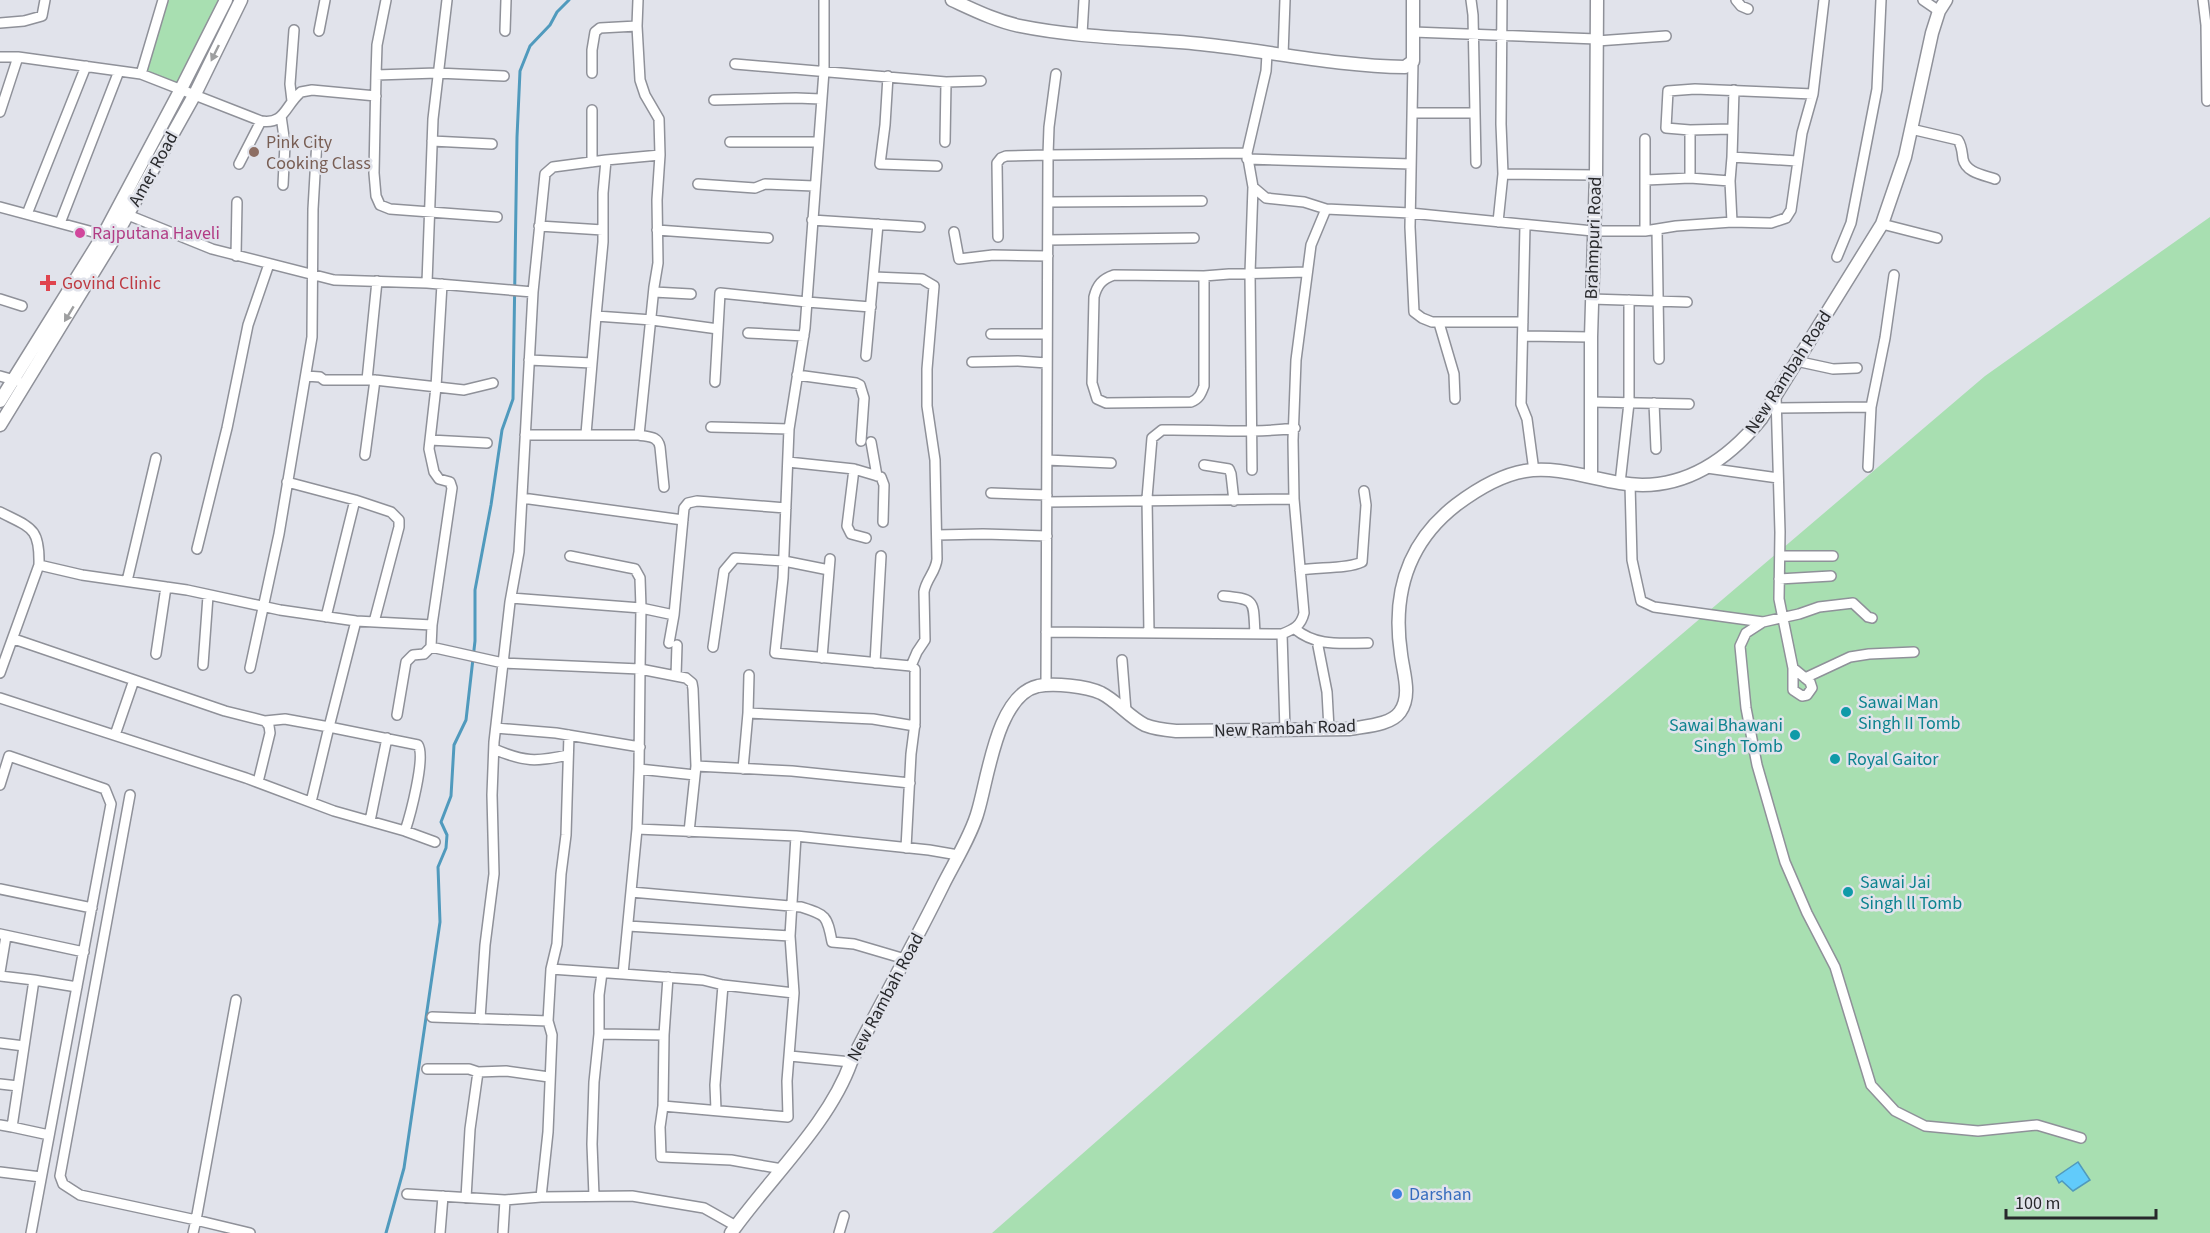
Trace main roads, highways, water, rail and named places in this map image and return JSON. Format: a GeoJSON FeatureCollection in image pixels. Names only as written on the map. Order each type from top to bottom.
{"type":"FeatureCollection","features":[{"type":"Feature","properties":{"kind":"water"},"geometry":{"type":"Polygon","coordinates":[[[2078,1162],[2090,1180],[2073,1191],[2062,1181],[2059,1183],[2056,1177],[2078,1162]]]}},
{"type":"Feature","properties":{"kind":"waterway"},"geometry":{"type":"LineString","coordinates":[[386,1233],[404,1168],[440,922],[438,867],[446,848],[447,835],[441,822],[451,796],[454,745],[466,720],[475,641],[475,590],[502,430],[513,399],[520,71],[530,46],[569,0]]}},
{"type":"Feature","properties":{"kind":"place","name":"Pink City Cooking Class"},"geometry":{"type":"Point","coordinates":[254,152]}},
{"type":"Feature","properties":{"kind":"place","name":"Rajputana Haveli"},"geometry":{"type":"Point","coordinates":[80,233]}},
{"type":"Feature","properties":{"kind":"place","name":"Govind Clinic"},"geometry":{"type":"Point","coordinates":[48,283]}},
{"type":"Feature","properties":{"kind":"place","name":"Sawai Man Singh II Tomb"},"geometry":{"type":"Point","coordinates":[1846,712]}},
{"type":"Feature","properties":{"kind":"place","name":"Sawai Bhawani Singh Tomb"},"geometry":{"type":"Point","coordinates":[1795,735]}},
{"type":"Feature","properties":{"kind":"place","name":"Royal Gaitor"},"geometry":{"type":"Point","coordinates":[1835,759]}},
{"type":"Feature","properties":{"kind":"place","name":"Sawai Jai Singh ll Tomb"},"geometry":{"type":"Point","coordinates":[1848,892]}},
{"type":"Feature","properties":{"kind":"place","name":"Darshan"},"geometry":{"type":"Point","coordinates":[1397,1194]}}]}
